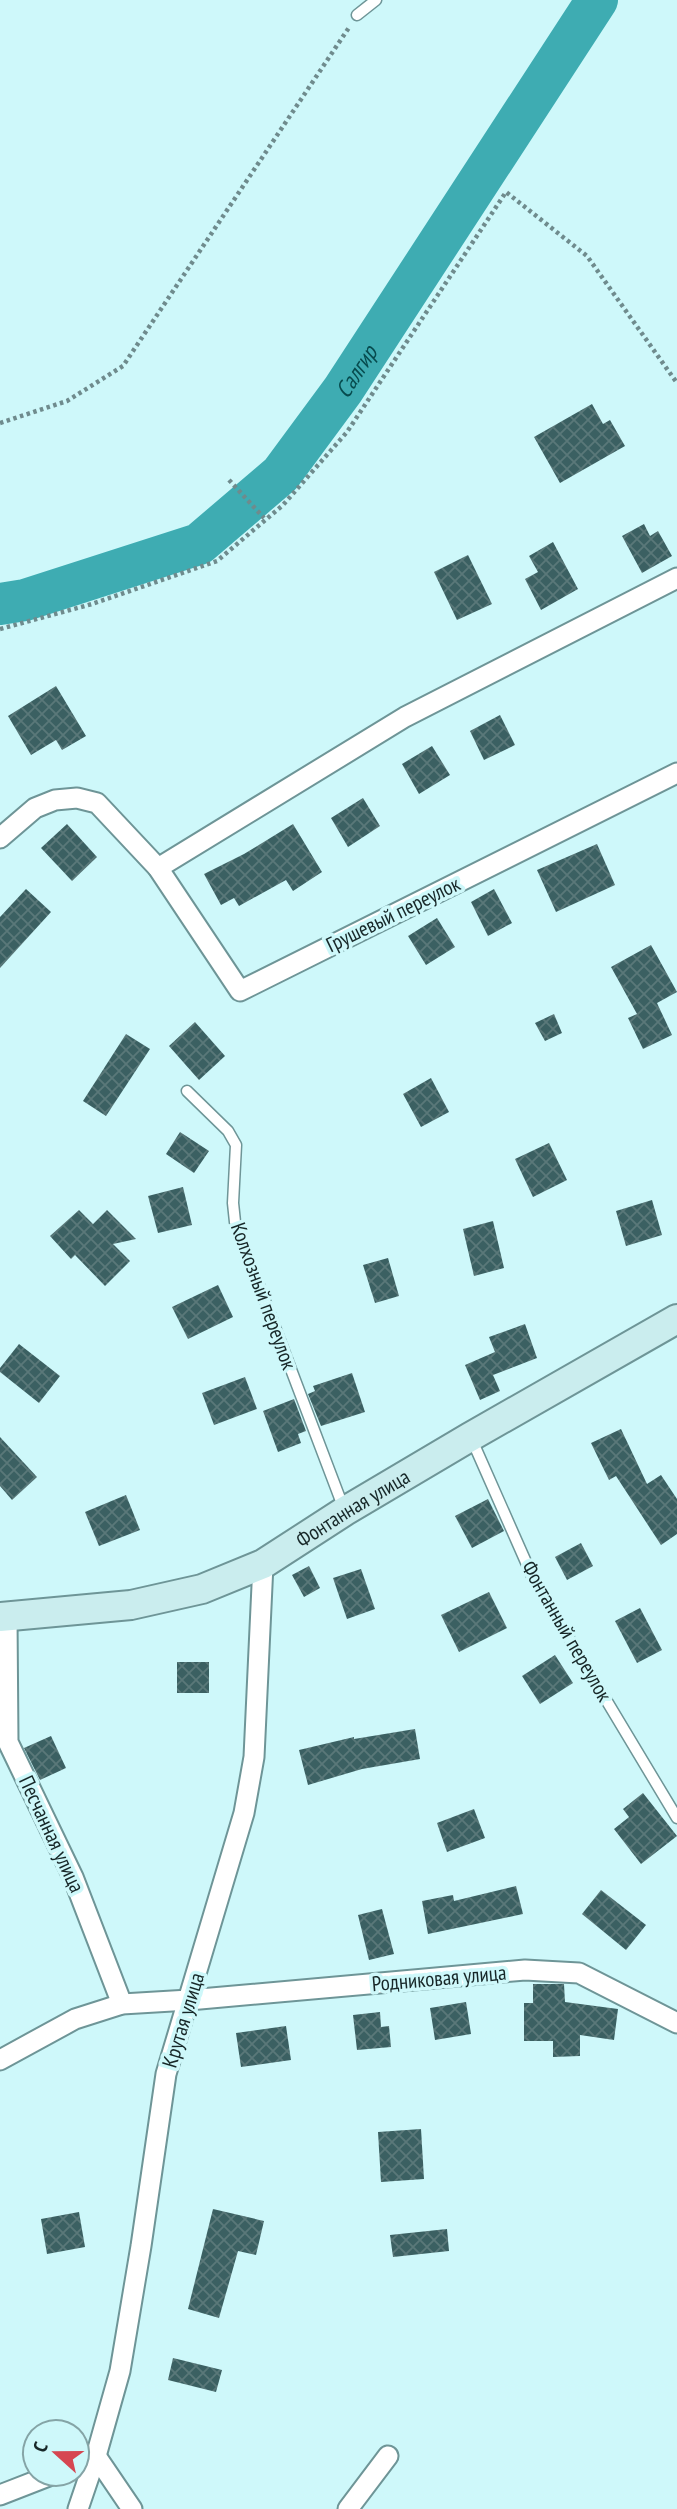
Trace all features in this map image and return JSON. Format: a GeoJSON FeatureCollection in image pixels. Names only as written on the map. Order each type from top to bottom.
{"type":"FeatureCollection","features":[{"type":"Feature","properties":{"kind":"main road","name":"Фонтанная улица"},"geometry":{"type":"LineString","coordinates":[[4,1617],[131,1605],[202,1589],[263,1564],[345,1511],[470,1437],[677,1319]]}},
{"type":"Feature","properties":{"kind":"street"},"geometry":{"type":"LineString","coordinates":[[0,838],[35,808],[55,800],[77,798],[97,803],[158,869],[405,717],[677,578]]}},
{"type":"Feature","properties":{"kind":"street","name":"Грушевый переулок"},"geometry":{"type":"LineString","coordinates":[[158,869],[240,990],[677,773]]}},
{"type":"Feature","properties":{"kind":"street","name":"Крутая улица"},"geometry":{"type":"LineString","coordinates":[[78,2509],[120,2371],[166,2074],[244,1813],[254,1757],[263,1564]]}},
{"type":"Feature","properties":{"kind":"street","name":"Песчанная улица"},"geometry":{"type":"LineString","coordinates":[[4,1617],[8,1742],[74,1877],[122,2004]]}},
{"type":"Feature","properties":{"kind":"street","name":"Родниковая улица"},"geometry":{"type":"LineString","coordinates":[[189,2000],[525,1970],[579,1973],[677,2023]]}},
{"type":"Feature","properties":{"kind":"street"},"geometry":{"type":"LineString","coordinates":[[0,2060],[75,2020],[122,2004],[189,2000]]}},
{"type":"Feature","properties":{"kind":"street"},"geometry":{"type":"LineString","coordinates":[[91,2458],[96,2456],[132,2509]]}},
{"type":"Feature","properties":{"kind":"street"},"geometry":{"type":"LineString","coordinates":[[348,2509],[388,2456]]}},
{"type":"Feature","properties":{"kind":"street"},"geometry":{"type":"LineString","coordinates":[[0,2495],[21,2487]]}},
{"type":"Feature","properties":{"kind":"lane"},"geometry":{"type":"LineString","coordinates":[[357,15],[376,0]]}},
{"type":"Feature","properties":{"kind":"lane","name":"Колхозный переулок"},"geometry":{"type":"LineString","coordinates":[[187,1091],[228,1131],[236,1145],[233,1203],[235,1222],[345,1511]]}},
{"type":"Feature","properties":{"kind":"lane","name":"Фонтанный переулок"},"geometry":{"type":"LineString","coordinates":[[470,1437],[533,1578],[677,1818]]}},
{"type":"Feature","properties":{"kind":"path"},"geometry":{"type":"LineString","coordinates":[[0,423],[67,401],[122,366],[357,15]]}},
{"type":"Feature","properties":{"kind":"path"},"geometry":{"type":"LineString","coordinates":[[0,629],[92,604],[217,561],[283,505],[347,432],[506,192],[587,256],[677,383]]}},
{"type":"Feature","properties":{"kind":"path"},"geometry":{"type":"LineString","coordinates":[[229,480],[264,518]]}},
{"type":"Feature","properties":{"kind":"building"},"geometry":{"type":"Polygon","coordinates":[[[592,404],[603,424],[610,420],[625,446],[560,483],[534,437],[592,404]]]}},
{"type":"Feature","properties":{"kind":"building"},"geometry":{"type":"Polygon","coordinates":[[[644,524],[650,536],[658,531],[672,556],[642,573],[622,536],[644,524]]]}},
{"type":"Feature","properties":{"kind":"building"},"geometry":{"type":"Polygon","coordinates":[[[553,542],[578,589],[541,610],[525,579],[538,572],[529,556],[553,542]]]}},
{"type":"Feature","properties":{"kind":"building"},"geometry":{"type":"Polygon","coordinates":[[[468,555],[492,604],[457,620],[434,572],[468,555]]]}},
{"type":"Feature","properties":{"kind":"building"},"geometry":{"type":"Polygon","coordinates":[[[56,686],[86,736],[62,750],[56,740],[31,755],[8,716],[56,686]]]}},
{"type":"Feature","properties":{"kind":"building"},"geometry":{"type":"Polygon","coordinates":[[[500,715],[515,745],[484,760],[470,731],[500,715]]]}},
{"type":"Feature","properties":{"kind":"building"},"geometry":{"type":"Polygon","coordinates":[[[432,746],[450,775],[419,794],[402,764],[432,746]]]}},
{"type":"Feature","properties":{"kind":"building"},"geometry":{"type":"Polygon","coordinates":[[[363,798],[380,826],[348,847],[331,818],[363,798]]]}},
{"type":"Feature","properties":{"kind":"building"},"geometry":{"type":"Polygon","coordinates":[[[67,824],[97,857],[72,881],[41,848],[67,824]]]}},
{"type":"Feature","properties":{"kind":"building"},"geometry":{"type":"Polygon","coordinates":[[[293,824],[322,872],[293,891],[286,880],[239,906],[234,898],[221,905],[204,874],[244,854],[293,824]]]}},
{"type":"Feature","properties":{"kind":"building"},"geometry":{"type":"Polygon","coordinates":[[[597,844],[615,885],[556,912],[537,870],[597,844]]]}},
{"type":"Feature","properties":{"kind":"building"},"geometry":{"type":"Polygon","coordinates":[[[26,889],[51,912],[0,968],[0,917],[26,889]]]}},
{"type":"Feature","properties":{"kind":"building"},"geometry":{"type":"Polygon","coordinates":[[[494,889],[512,923],[488,936],[471,902],[494,889]]]}},
{"type":"Feature","properties":{"kind":"building"},"geometry":{"type":"Polygon","coordinates":[[[437,918],[455,947],[426,965],[408,936],[437,918]]]}},
{"type":"Feature","properties":{"kind":"building"},"geometry":{"type":"Polygon","coordinates":[[[651,945],[677,992],[657,1003],[672,1035],[643,1049],[628,1018],[637,1014],[611,967],[651,945]]]}},
{"type":"Feature","properties":{"kind":"building"},"geometry":{"type":"Polygon","coordinates":[[[554,1014],[562,1033],[545,1041],[535,1023],[554,1014]]]}},
{"type":"Feature","properties":{"kind":"building"},"geometry":{"type":"Polygon","coordinates":[[[195,1022],[225,1056],[199,1080],[169,1046],[195,1022]]]}},
{"type":"Feature","properties":{"kind":"building"},"geometry":{"type":"Polygon","coordinates":[[[126,1034],[150,1049],[106,1116],[83,1101],[126,1034]]]}},
{"type":"Feature","properties":{"kind":"building"},"geometry":{"type":"Polygon","coordinates":[[[431,1078],[449,1112],[421,1127],[403,1094],[431,1078]]]}},
{"type":"Feature","properties":{"kind":"building"},"geometry":{"type":"Polygon","coordinates":[[[180,1132],[209,1151],[194,1173],[166,1154],[180,1132]]]}},
{"type":"Feature","properties":{"kind":"building"},"geometry":{"type":"Polygon","coordinates":[[[549,1143],[567,1180],[533,1197],[515,1159],[549,1143]]]}},
{"type":"Feature","properties":{"kind":"building"},"geometry":{"type":"Polygon","coordinates":[[[183,1187],[192,1225],[158,1233],[148,1196],[183,1187]]]}},
{"type":"Feature","properties":{"kind":"building"},"geometry":{"type":"Polygon","coordinates":[[[652,1200],[662,1235],[626,1246],[616,1211],[652,1200]]]}},
{"type":"Feature","properties":{"kind":"building"},"geometry":{"type":"Polygon","coordinates":[[[79,1210],[93,1224],[107,1210],[136,1239],[113,1244],[130,1261],[105,1286],[75,1255],[71,1259],[50,1236],[79,1210]]]}},
{"type":"Feature","properties":{"kind":"building"},"geometry":{"type":"Polygon","coordinates":[[[493,1221],[504,1268],[474,1276],[463,1229],[493,1221]]]}},
{"type":"Feature","properties":{"kind":"building"},"geometry":{"type":"Polygon","coordinates":[[[388,1258],[399,1296],[375,1303],[363,1265],[388,1258]]]}},
{"type":"Feature","properties":{"kind":"building"},"geometry":{"type":"Polygon","coordinates":[[[218,1285],[233,1317],[188,1339],[172,1307],[218,1285]]]}},
{"type":"Feature","properties":{"kind":"building"},"geometry":{"type":"Polygon","coordinates":[[[525,1324],[537,1358],[493,1375],[500,1391],[480,1400],[465,1365],[495,1352],[489,1337],[525,1324]]]}},
{"type":"Feature","properties":{"kind":"building"},"geometry":{"type":"Polygon","coordinates":[[[19,1344],[60,1376],[39,1403],[0,1372],[0,1368],[19,1344]]]}},
{"type":"Feature","properties":{"kind":"building"},"geometry":{"type":"Polygon","coordinates":[[[352,1373],[365,1412],[321,1426],[308,1394],[315,1391],[313,1386],[352,1373]]]}},
{"type":"Feature","properties":{"kind":"building"},"geometry":{"type":"Polygon","coordinates":[[[245,1377],[257,1409],[214,1425],[202,1393],[245,1377]]]}},
{"type":"Feature","properties":{"kind":"building"},"geometry":{"type":"Polygon","coordinates":[[[294,1399],[306,1431],[298,1434],[301,1443],[278,1452],[263,1411],[294,1399]]]}},
{"type":"Feature","properties":{"kind":"building"},"geometry":{"type":"Polygon","coordinates":[[[621,1429],[647,1484],[661,1475],[677,1499],[677,1534],[661,1545],[616,1476],[609,1480],[591,1443],[621,1429]]]}},
{"type":"Feature","properties":{"kind":"building"},"geometry":{"type":"Polygon","coordinates":[[[0,1437],[37,1477],[12,1500],[0,1486],[0,1437]]]}},
{"type":"Feature","properties":{"kind":"building"},"geometry":{"type":"Polygon","coordinates":[[[126,1495],[140,1530],[99,1546],[85,1512],[126,1495]]]}},
{"type":"Feature","properties":{"kind":"building"},"geometry":{"type":"Polygon","coordinates":[[[488,1499],[504,1531],[472,1548],[455,1516],[488,1499]]]}},
{"type":"Feature","properties":{"kind":"building"},"geometry":{"type":"Polygon","coordinates":[[[581,1543],[593,1566],[567,1580],[555,1557],[581,1543]]]}},
{"type":"Feature","properties":{"kind":"building"},"geometry":{"type":"Polygon","coordinates":[[[309,1566],[320,1588],[304,1597],[292,1575],[309,1566]]]}},
{"type":"Feature","properties":{"kind":"building"},"geometry":{"type":"Polygon","coordinates":[[[361,1569],[375,1609],[347,1619],[333,1578],[361,1569]]]}},
{"type":"Feature","properties":{"kind":"building"},"geometry":{"type":"Polygon","coordinates":[[[489,1592],[507,1628],[459,1652],[441,1615],[489,1592]]]}},
{"type":"Feature","properties":{"kind":"building"},"geometry":{"type":"Polygon","coordinates":[[[640,1608],[662,1650],[637,1663],[615,1621],[640,1608]]]}},
{"type":"Feature","properties":{"kind":"building"},"geometry":{"type":"Polygon","coordinates":[[[555,1655],[573,1683],[540,1704],[522,1676],[555,1655]]]}},
{"type":"Feature","properties":{"kind":"building"},"geometry":{"type":"Polygon","coordinates":[[[177,1662],[209,1662],[209,1693],[177,1693],[177,1662]]]}},
{"type":"Feature","properties":{"kind":"building"},"geometry":{"type":"Polygon","coordinates":[[[415,1729],[420,1759],[362,1769],[308,1785],[299,1750],[354,1737],[415,1729]]]}},
{"type":"Feature","properties":{"kind":"building"},"geometry":{"type":"Polygon","coordinates":[[[51,1736],[66,1768],[40,1780],[24,1748],[51,1736]]]}},
{"type":"Feature","properties":{"kind":"building"},"geometry":{"type":"Polygon","coordinates":[[[643,1793],[677,1836],[641,1864],[614,1829],[629,1817],[623,1809],[643,1793]]]}},
{"type":"Feature","properties":{"kind":"building"},"geometry":{"type":"Polygon","coordinates":[[[474,1809],[485,1838],[447,1852],[437,1823],[474,1809]]]}},
{"type":"Feature","properties":{"kind":"building"},"geometry":{"type":"Polygon","coordinates":[[[516,1886],[523,1914],[428,1934],[422,1901],[453,1895],[454,1901],[516,1886]]]}},
{"type":"Feature","properties":{"kind":"building"},"geometry":{"type":"Polygon","coordinates":[[[601,1890],[646,1925],[626,1950],[582,1914],[601,1890]]]}},
{"type":"Feature","properties":{"kind":"building"},"geometry":{"type":"Polygon","coordinates":[[[382,1909],[394,1954],[369,1960],[358,1915],[382,1909]]]}},
{"type":"Feature","properties":{"kind":"building"},"geometry":{"type":"Polygon","coordinates":[[[533,1984],[564,1984],[565,2002],[618,2009],[614,2040],[580,2035],[580,2056],[553,2057],[553,2041],[524,2041],[524,2003],[533,2003],[533,1984]]]}},
{"type":"Feature","properties":{"kind":"building"},"geometry":{"type":"Polygon","coordinates":[[[466,2002],[471,2034],[435,2040],[430,2008],[466,2002]]]}},
{"type":"Feature","properties":{"kind":"building"},"geometry":{"type":"Polygon","coordinates":[[[380,2012],[381,2027],[389,2026],[391,2047],[357,2050],[353,2015],[380,2012]]]}},
{"type":"Feature","properties":{"kind":"building"},"geometry":{"type":"Polygon","coordinates":[[[286,2026],[291,2060],[241,2067],[236,2033],[286,2026]]]}},
{"type":"Feature","properties":{"kind":"building"},"geometry":{"type":"Polygon","coordinates":[[[421,2129],[424,2179],[381,2182],[378,2132],[421,2129]]]}},
{"type":"Feature","properties":{"kind":"building"},"geometry":{"type":"Polygon","coordinates":[[[213,2209],[264,2221],[256,2255],[238,2251],[219,2318],[188,2309],[213,2209]]]}},
{"type":"Feature","properties":{"kind":"building"},"geometry":{"type":"Polygon","coordinates":[[[79,2212],[85,2247],[47,2254],[41,2219],[79,2212]]]}},
{"type":"Feature","properties":{"kind":"building"},"geometry":{"type":"Polygon","coordinates":[[[447,2229],[449,2251],[393,2257],[390,2235],[447,2229]]]}},
{"type":"Feature","properties":{"kind":"building"},"geometry":{"type":"Polygon","coordinates":[[[173,2358],[222,2370],[216,2392],[168,2380],[173,2358]]]}},
{"type":"Feature","properties":{"kind":"waterway","name":"Салгир"},"geometry":{"type":"LineString","coordinates":[[0,604],[25,600],[199,544],[281,474],[343,390],[597,0]]}}]}
